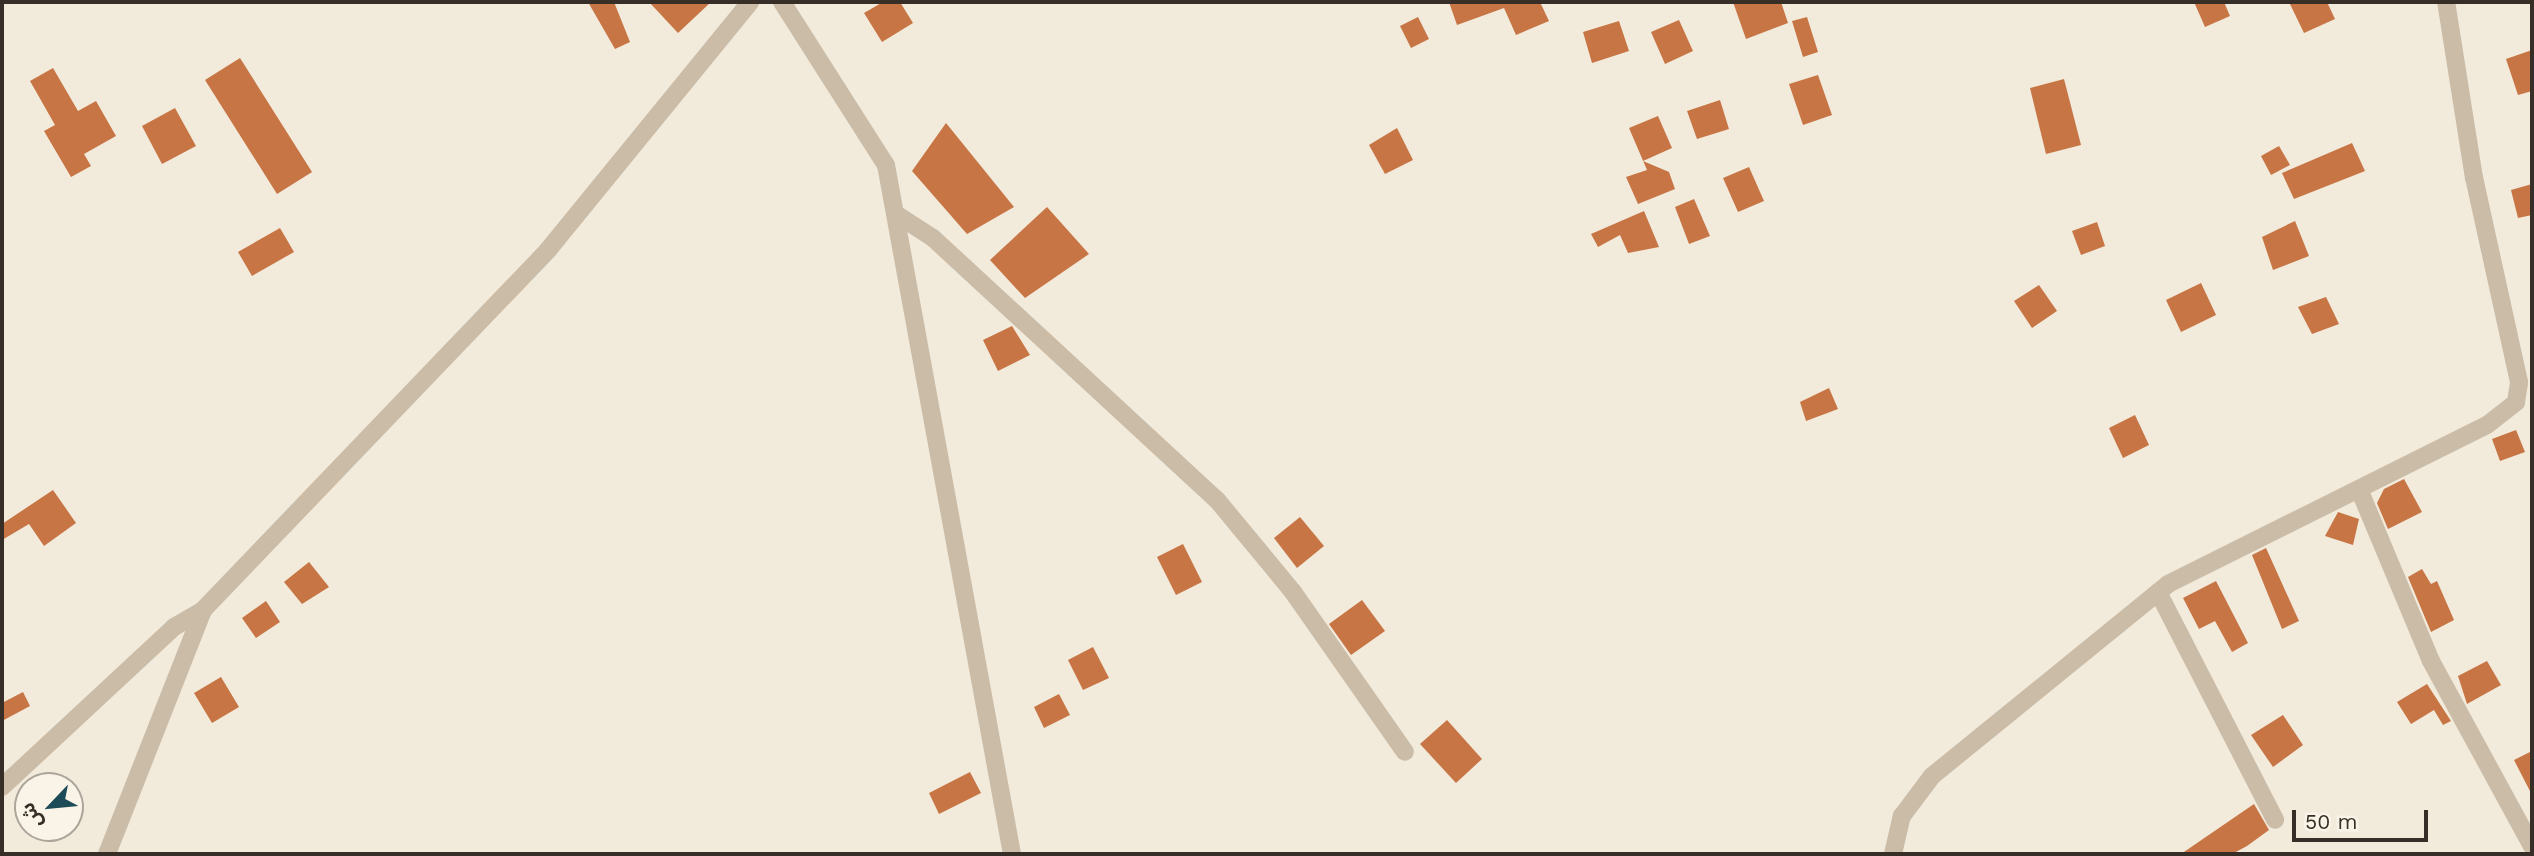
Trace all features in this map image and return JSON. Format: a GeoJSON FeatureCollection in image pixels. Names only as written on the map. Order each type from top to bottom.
{"type":"FeatureCollection","features":[{"type":"Feature","properties":{"kind":"street"},"geometry":{"type":"LineString","coordinates":[[2,788],[174,627],[203,610],[539,260],[750,2]]}},
{"type":"Feature","properties":{"kind":"street"},"geometry":{"type":"LineString","coordinates":[[782,2],[877,143],[899,216],[1012,854]]}},
{"type":"Feature","properties":{"kind":"street"},"geometry":{"type":"LineString","coordinates":[[1893,854],[1902,816],[1932,776],[2158,592],[2487,425],[2516,402],[2519,382],[2474,178],[2446,2]]}},
{"type":"Feature","properties":{"kind":"street"},"geometry":{"type":"LineString","coordinates":[[899,216],[933,238],[1217,500],[1293,592],[1405,752]]}},
{"type":"Feature","properties":{"kind":"street"},"geometry":{"type":"LineString","coordinates":[[2359,489],[2431,662],[2532,846]]}},
{"type":"Feature","properties":{"kind":"street"},"geometry":{"type":"LineString","coordinates":[[2158,592],[2275,820]]}},
{"type":"Feature","properties":{"kind":"street"},"geometry":{"type":"LineString","coordinates":[[107,854],[203,610]]}},
{"type":"Feature","properties":{"kind":"building"},"geometry":{"type":"Polygon","coordinates":[[[588,2],[614,2],[630,42],[615,49],[588,2]]]}},
{"type":"Feature","properties":{"kind":"building"},"geometry":{"type":"Polygon","coordinates":[[[649,2],[711,2],[678,33],[649,2]]]}},
{"type":"Feature","properties":{"kind":"building"},"geometry":{"type":"Polygon","coordinates":[[[883,2],[900,2],[913,23],[882,42],[864,13],[883,2]]]}},
{"type":"Feature","properties":{"kind":"building"},"geometry":{"type":"Polygon","coordinates":[[[1449,2],[1540,2],[1549,21],[1516,35],[1504,8],[1457,25],[1449,2]]]}},
{"type":"Feature","properties":{"kind":"building"},"geometry":{"type":"Polygon","coordinates":[[[1733,2],[1781,2],[1788,23],[1746,39],[1733,2]]]}},
{"type":"Feature","properties":{"kind":"building"},"geometry":{"type":"Polygon","coordinates":[[[2194,2],[2224,2],[2230,16],[2205,27],[2194,2]]]}},
{"type":"Feature","properties":{"kind":"building"},"geometry":{"type":"Polygon","coordinates":[[[2289,2],[2327,2],[2335,19],[2304,33],[2289,2]]]}},
{"type":"Feature","properties":{"kind":"building"},"geometry":{"type":"Polygon","coordinates":[[[1418,17],[1429,39],[1411,48],[1400,26],[1418,17]]]}},
{"type":"Feature","properties":{"kind":"building"},"geometry":{"type":"Polygon","coordinates":[[[1807,17],[1818,52],[1803,57],[1792,21],[1807,17]]]}},
{"type":"Feature","properties":{"kind":"building"},"geometry":{"type":"Polygon","coordinates":[[[1679,20],[1693,51],[1665,64],[1651,32],[1679,20]]]}},
{"type":"Feature","properties":{"kind":"building"},"geometry":{"type":"Polygon","coordinates":[[[1619,21],[1629,51],[1592,63],[1583,32],[1619,21]]]}},
{"type":"Feature","properties":{"kind":"building"},"geometry":{"type":"Polygon","coordinates":[[[2532,50],[2532,91],[2518,95],[2506,59],[2532,50]]]}},
{"type":"Feature","properties":{"kind":"building"},"geometry":{"type":"Polygon","coordinates":[[[240,58],[312,172],[277,194],[205,80],[240,58]]]}},
{"type":"Feature","properties":{"kind":"building"},"geometry":{"type":"Polygon","coordinates":[[[53,68],[78,111],[96,101],[116,136],[84,154],[91,166],[71,177],[44,131],[55,125],[30,81],[53,68]]]}},
{"type":"Feature","properties":{"kind":"building"},"geometry":{"type":"Polygon","coordinates":[[[1818,75],[1832,115],[1803,125],[1789,84],[1818,75]]]}},
{"type":"Feature","properties":{"kind":"building"},"geometry":{"type":"Polygon","coordinates":[[[2064,79],[2081,145],[2046,154],[2030,88],[2064,79]]]}},
{"type":"Feature","properties":{"kind":"building"},"geometry":{"type":"Polygon","coordinates":[[[1720,100],[1729,129],[1697,139],[1687,111],[1720,100]]]}},
{"type":"Feature","properties":{"kind":"building"},"geometry":{"type":"Polygon","coordinates":[[[175,108],[196,146],[162,164],[142,126],[175,108]]]}},
{"type":"Feature","properties":{"kind":"building"},"geometry":{"type":"Polygon","coordinates":[[[1658,116],[1672,148],[1643,161],[1629,128],[1658,116]]]}},
{"type":"Feature","properties":{"kind":"building"},"geometry":{"type":"Polygon","coordinates":[[[946,123],[1014,207],[967,234],[912,171],[946,123]]]}},
{"type":"Feature","properties":{"kind":"building"},"geometry":{"type":"Polygon","coordinates":[[[1397,128],[1413,160],[1385,174],[1369,145],[1397,128]]]}},
{"type":"Feature","properties":{"kind":"building"},"geometry":{"type":"Polygon","coordinates":[[[2352,143],[2365,171],[2294,199],[2282,173],[2352,143]]]}},
{"type":"Feature","properties":{"kind":"building"},"geometry":{"type":"Polygon","coordinates":[[[2279,146],[2290,165],[2271,175],[2261,156],[2279,146]]]}},
{"type":"Feature","properties":{"kind":"building"},"geometry":{"type":"Polygon","coordinates":[[[1643,161],[1669,172],[1675,189],[1638,204],[1626,177],[1647,170],[1643,161]]]}},
{"type":"Feature","properties":{"kind":"building"},"geometry":{"type":"Polygon","coordinates":[[[1749,167],[1764,201],[1738,212],[1723,178],[1749,167]]]}},
{"type":"Feature","properties":{"kind":"building"},"geometry":{"type":"Polygon","coordinates":[[[2532,184],[2532,215],[2518,218],[2511,190],[2532,184]]]}},
{"type":"Feature","properties":{"kind":"building"},"geometry":{"type":"Polygon","coordinates":[[[1694,199],[1710,236],[1689,244],[1675,207],[1694,199]]]}},
{"type":"Feature","properties":{"kind":"building"},"geometry":{"type":"Polygon","coordinates":[[[1047,207],[1089,254],[1025,298],[990,260],[1047,207]]]}},
{"type":"Feature","properties":{"kind":"building"},"geometry":{"type":"Polygon","coordinates":[[[1644,211],[1659,247],[1628,253],[1620,235],[1598,247],[1591,234],[1644,211]]]}},
{"type":"Feature","properties":{"kind":"building"},"geometry":{"type":"Polygon","coordinates":[[[2295,221],[2309,256],[2273,270],[2262,237],[2295,221]]]}},
{"type":"Feature","properties":{"kind":"building"},"geometry":{"type":"Polygon","coordinates":[[[2097,222],[2105,246],[2081,255],[2072,231],[2097,222]]]}},
{"type":"Feature","properties":{"kind":"building"},"geometry":{"type":"Polygon","coordinates":[[[280,228],[294,252],[252,276],[238,252],[280,228]]]}},
{"type":"Feature","properties":{"kind":"building"},"geometry":{"type":"Polygon","coordinates":[[[2201,283],[2216,315],[2181,332],[2166,300],[2201,283]]]}},
{"type":"Feature","properties":{"kind":"building"},"geometry":{"type":"Polygon","coordinates":[[[2039,285],[2057,311],[2032,328],[2014,301],[2039,285]]]}},
{"type":"Feature","properties":{"kind":"building"},"geometry":{"type":"Polygon","coordinates":[[[2326,297],[2339,324],[2312,334],[2298,307],[2326,297]]]}},
{"type":"Feature","properties":{"kind":"building"},"geometry":{"type":"Polygon","coordinates":[[[1012,326],[1030,355],[998,371],[983,340],[1012,326]]]}},
{"type":"Feature","properties":{"kind":"building"},"geometry":{"type":"Polygon","coordinates":[[[1829,388],[1838,409],[1806,421],[1800,402],[1829,388]]]}},
{"type":"Feature","properties":{"kind":"building"},"geometry":{"type":"Polygon","coordinates":[[[2135,415],[2149,445],[2123,458],[2109,428],[2135,415]]]}},
{"type":"Feature","properties":{"kind":"building"},"geometry":{"type":"Polygon","coordinates":[[[2516,430],[2525,452],[2500,461],[2492,439],[2516,430]]]}},
{"type":"Feature","properties":{"kind":"building"},"geometry":{"type":"Polygon","coordinates":[[[2404,479],[2422,512],[2388,529],[2377,503],[2384,489],[2404,479]]]}},
{"type":"Feature","properties":{"kind":"building"},"geometry":{"type":"Polygon","coordinates":[[[53,490],[76,523],[44,546],[29,524],[2,540],[2,524],[53,490]]]}},
{"type":"Feature","properties":{"kind":"building"},"geometry":{"type":"Polygon","coordinates":[[[2338,512],[2359,519],[2353,545],[2325,536],[2338,512]]]}},
{"type":"Feature","properties":{"kind":"building"},"geometry":{"type":"Polygon","coordinates":[[[1300,517],[1324,546],[1297,568],[1274,538],[1300,517]]]}},
{"type":"Feature","properties":{"kind":"building"},"geometry":{"type":"Polygon","coordinates":[[[1183,544],[1202,582],[1176,595],[1157,557],[1183,544]]]}},
{"type":"Feature","properties":{"kind":"building"},"geometry":{"type":"Polygon","coordinates":[[[2266,548],[2299,621],[2282,629],[2252,555],[2266,548]]]}},
{"type":"Feature","properties":{"kind":"building"},"geometry":{"type":"Polygon","coordinates":[[[309,562],[329,587],[302,604],[284,582],[309,562]]]}},
{"type":"Feature","properties":{"kind":"building"},"geometry":{"type":"Polygon","coordinates":[[[2422,569],[2431,584],[2437,581],[2454,620],[2431,632],[2408,577],[2422,569]]]}},
{"type":"Feature","properties":{"kind":"building"},"geometry":{"type":"Polygon","coordinates":[[[2216,581],[2248,643],[2232,652],[2215,621],[2199,629],[2183,598],[2216,581]]]}},
{"type":"Feature","properties":{"kind":"building"},"geometry":{"type":"Polygon","coordinates":[[[1362,600],[1385,631],[1351,655],[1329,624],[1362,600]]]}},
{"type":"Feature","properties":{"kind":"building"},"geometry":{"type":"Polygon","coordinates":[[[266,601],[280,622],[256,638],[242,618],[266,601]]]}},
{"type":"Feature","properties":{"kind":"building"},"geometry":{"type":"Polygon","coordinates":[[[1093,647],[1109,678],[1083,690],[1068,660],[1093,647]]]}},
{"type":"Feature","properties":{"kind":"building"},"geometry":{"type":"Polygon","coordinates":[[[2487,661],[2501,685],[2467,704],[2458,676],[2487,661]]]}},
{"type":"Feature","properties":{"kind":"building"},"geometry":{"type":"Polygon","coordinates":[[[221,677],[239,707],[212,723],[194,693],[221,677]]]}},
{"type":"Feature","properties":{"kind":"building"},"geometry":{"type":"Polygon","coordinates":[[[2427,684],[2451,721],[2443,725],[2434,710],[2411,724],[2397,702],[2427,684]]]}},
{"type":"Feature","properties":{"kind":"building"},"geometry":{"type":"Polygon","coordinates":[[[23,692],[30,706],[2,721],[2,703],[23,692]]]}},
{"type":"Feature","properties":{"kind":"building"},"geometry":{"type":"Polygon","coordinates":[[[1059,694],[1070,715],[1044,728],[1034,707],[1059,694]]]}},
{"type":"Feature","properties":{"kind":"building"},"geometry":{"type":"Polygon","coordinates":[[[2283,715],[2303,745],[2273,767],[2251,735],[2283,715]]]}},
{"type":"Feature","properties":{"kind":"building"},"geometry":{"type":"Polygon","coordinates":[[[1447,720],[1482,759],[1456,783],[1420,744],[1447,720]]]}},
{"type":"Feature","properties":{"kind":"building"},"geometry":{"type":"Polygon","coordinates":[[[2532,751],[2532,795],[2514,760],[2532,751]]]}},
{"type":"Feature","properties":{"kind":"building"},"geometry":{"type":"Polygon","coordinates":[[[970,772],[981,793],[939,814],[929,793],[970,772]]]}},
{"type":"Feature","properties":{"kind":"building"},"geometry":{"type":"Polygon","coordinates":[[[2254,804],[2269,830],[2247,846],[2232,854],[2181,854],[2254,804]]]}}]}
